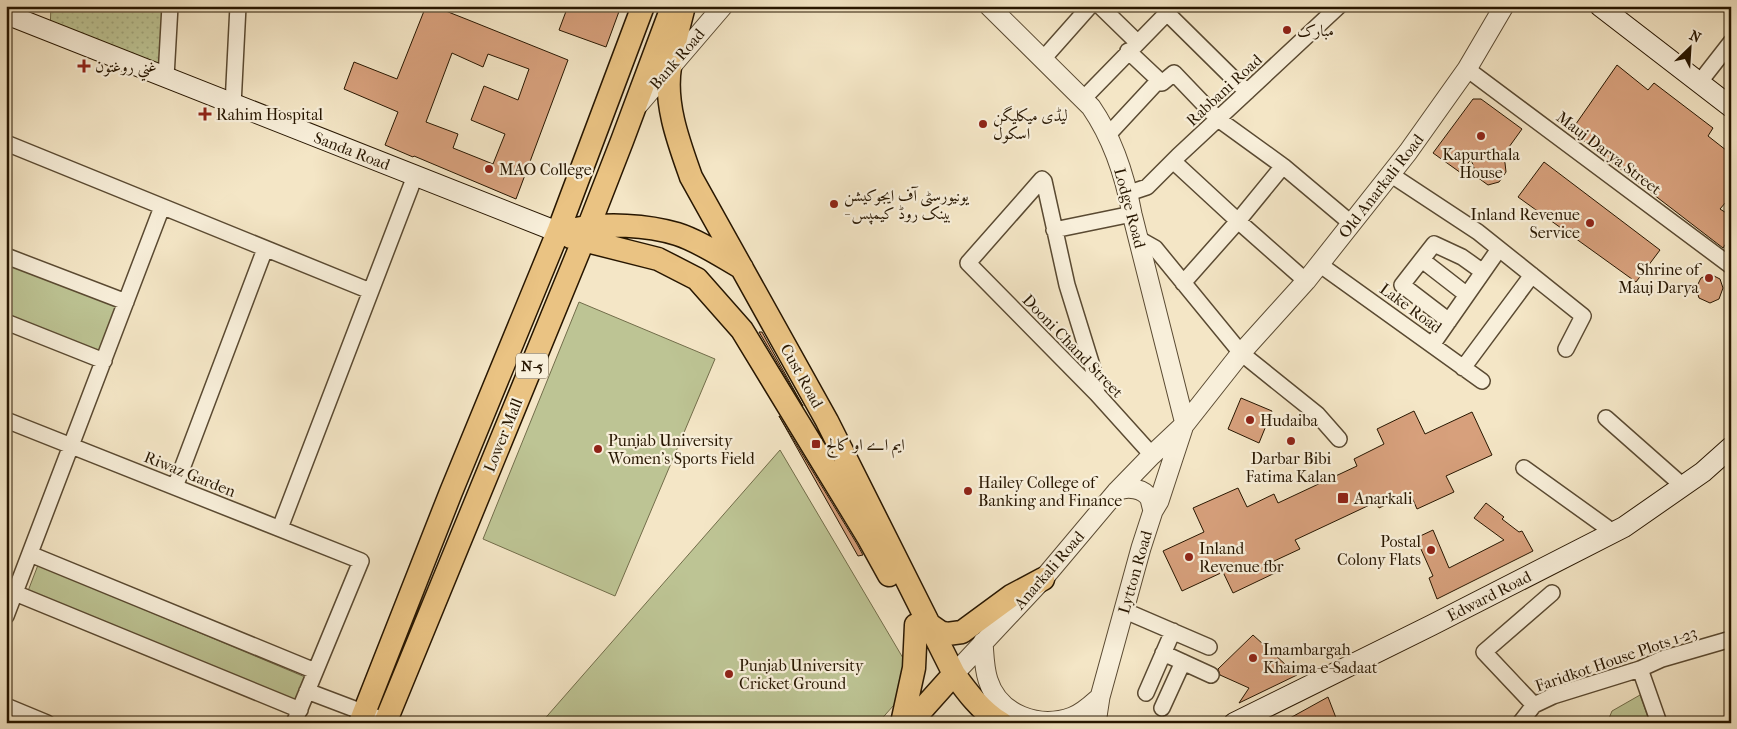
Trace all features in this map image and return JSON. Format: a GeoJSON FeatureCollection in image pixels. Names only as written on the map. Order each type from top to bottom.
{"type":"FeatureCollection","features":[{"type":"Feature","properties":{"kind":"main road","name":"Lower Mall"},"geometry":{"type":"LineString","coordinates":[[362,717],[451,492],[558,232],[643,6]]}},
{"type":"Feature","properties":{"kind":"main road","name":"Lower Mall"},"geometry":{"type":"LineString","coordinates":[[386,722],[586,234],[673,6]]}},
{"type":"Feature","properties":{"kind":"main road","name":"Cust Road"},"geometry":{"type":"LineString","coordinates":[[684,6],[670,67],[669,91],[676,136],[691,177],[827,421],[923,625],[950,678],[980,723]]}},
{"type":"Feature","properties":{"kind":"main road"},"geometry":{"type":"LineString","coordinates":[[1600,6],[1731,107]]}},
{"type":"Feature","properties":{"kind":"main road","name":"Sanda Road"},"geometry":{"type":"LineString","coordinates":[[7,16],[558,232]]}},
{"type":"Feature","properties":{"kind":"main road"},"geometry":{"type":"LineString","coordinates":[[558,232],[586,234],[652,228],[678,234],[743,269]]}},
{"type":"Feature","properties":{"kind":"main road","name":"Cust Road"},"geometry":{"type":"LineString","coordinates":[[586,234],[658,259],[697,279],[742,330],[923,625]]}},
{"type":"Feature","properties":{"kind":"main road","name":"Edward Road"},"geometry":{"type":"LineString","coordinates":[[1234,723],[1432,626],[1624,527],[1703,472],[1731,447]]}},
{"type":"Feature","properties":{"kind":"main road"},"geometry":{"type":"LineString","coordinates":[[902,723],[923,625],[947,634],[962,632],[1010,596],[1043,579]]}},
{"type":"Feature","properties":{"kind":"main road"},"geometry":{"type":"LineString","coordinates":[[910,723],[950,678]]}},
{"type":"Feature","properties":{"kind":"main road","name":"Cust Road"},"geometry":{"type":"LineString","coordinates":[[950,678],[1001,723]]}},
{"type":"Feature","properties":{"kind":"street"},"geometry":{"type":"LineString","coordinates":[[166,78],[170,6]]}},
{"type":"Feature","properties":{"kind":"street"},"geometry":{"type":"LineString","coordinates":[[233,105],[238,6]]}},
{"type":"Feature","properties":{"kind":"street","name":"Bank Road"},"geometry":{"type":"LineString","coordinates":[[632,113],[723,6]]}},
{"type":"Feature","properties":{"kind":"street","name":"Lodge Road"},"geometry":{"type":"LineString","coordinates":[[989,6],[1083,99],[1099,119],[1107,136],[1125,178],[1132,214],[1185,424]]}},
{"type":"Feature","properties":{"kind":"street"},"geometry":{"type":"LineString","coordinates":[[1044,59],[1090,6]]}},
{"type":"Feature","properties":{"kind":"street"},"geometry":{"type":"LineString","coordinates":[[1100,6],[1163,84],[1174,73],[1218,119],[1283,166],[1352,224]]}},
{"type":"Feature","properties":{"kind":"street","name":"Rabbani Road"},"geometry":{"type":"LineString","coordinates":[[1128,193],[1147,187],[1340,6]]}},
{"type":"Feature","properties":{"kind":"street","name":"Old Anarkali Road"},"geometry":{"type":"LineString","coordinates":[[1241,353],[1306,281],[1408,152],[1467,69],[1504,6]]}},
{"type":"Feature","properties":{"kind":"street"},"geometry":{"type":"LineString","coordinates":[[1083,99],[1167,13],[1247,92]]}},
{"type":"Feature","properties":{"kind":"street"},"geometry":{"type":"LineString","coordinates":[[1700,83],[1731,42]]}},
{"type":"Feature","properties":{"kind":"street","name":"Mauj Darya Street"},"geometry":{"type":"LineString","coordinates":[[1467,69],[1731,266]]}},
{"type":"Feature","properties":{"kind":"street"},"geometry":{"type":"LineString","coordinates":[[1107,136],[1159,80]]}},
{"type":"Feature","properties":{"kind":"street"},"geometry":{"type":"LineString","coordinates":[[6,143],[370,291]]}},
{"type":"Feature","properties":{"kind":"street"},"geometry":{"type":"LineString","coordinates":[[1173,161],[1306,281]]}},
{"type":"Feature","properties":{"kind":"street"},"geometry":{"type":"LineString","coordinates":[[1183,283],[1238,221],[1283,166]]}},
{"type":"Feature","properties":{"kind":"street"},"geometry":{"type":"LineString","coordinates":[[1390,174],[1478,232],[1583,316],[1566,349]]}},
{"type":"Feature","properties":{"kind":"street"},"geometry":{"type":"LineString","coordinates":[[280,528],[415,176]]}},
{"type":"Feature","properties":{"kind":"street","name":"Dooni Chand Street"},"geometry":{"type":"LineString","coordinates":[[1054,230],[1042,179],[968,263],[1097,394],[1152,455]]}},
{"type":"Feature","properties":{"kind":"street"},"geometry":{"type":"LineString","coordinates":[[6,616],[162,207]]}},
{"type":"Feature","properties":{"kind":"street"},"geometry":{"type":"LineString","coordinates":[[1097,394],[1093,369],[1067,285],[1054,230],[1132,214]]}},
{"type":"Feature","properties":{"kind":"street"},"geometry":{"type":"LineString","coordinates":[[1139,239],[1155,248],[1241,353],[1317,414],[1339,439]]}},
{"type":"Feature","properties":{"kind":"street"},"geometry":{"type":"LineString","coordinates":[[1449,321],[1402,285],[1434,244],[1462,257],[1483,272]]}},
{"type":"Feature","properties":{"kind":"street"},"geometry":{"type":"LineString","coordinates":[[175,487],[264,249]]}},
{"type":"Feature","properties":{"kind":"street"},"geometry":{"type":"LineString","coordinates":[[1432,345],[1499,249]]}},
{"type":"Feature","properties":{"kind":"street"},"geometry":{"type":"LineString","coordinates":[[6,256],[126,302]]}},
{"type":"Feature","properties":{"kind":"street"},"geometry":{"type":"LineString","coordinates":[[1422,260],[1467,295]]}},
{"type":"Feature","properties":{"kind":"street","name":"Lake Road"},"geometry":{"type":"LineString","coordinates":[[1319,264],[1482,381]]}},
{"type":"Feature","properties":{"kind":"street"},"geometry":{"type":"LineString","coordinates":[[1463,368],[1532,275]]}},
{"type":"Feature","properties":{"kind":"street"},"geometry":{"type":"LineString","coordinates":[[6,322],[104,361]]}},
{"type":"Feature","properties":{"kind":"street","name":"Anarkali Road"},"geometry":{"type":"LineString","coordinates":[[950,678],[1043,579],[1117,491],[1185,424],[1241,353]]}},
{"type":"Feature","properties":{"kind":"street"},"geometry":{"type":"LineString","coordinates":[[1606,418],[1683,486]]}},
{"type":"Feature","properties":{"kind":"street","name":"Riwaz Garden"},"geometry":{"type":"LineString","coordinates":[[6,420],[361,561],[315,671]]}},
{"type":"Feature","properties":{"kind":"street","name":"Lytton Road"},"geometry":{"type":"LineString","coordinates":[[1096,723],[1100,697],[1123,610],[1153,511],[1159,501],[1185,424]]}},
{"type":"Feature","properties":{"kind":"street"},"geometry":{"type":"LineString","coordinates":[[1524,468],[1613,532]]}},
{"type":"Feature","properties":{"kind":"street"},"geometry":{"type":"LineString","coordinates":[[1117,491],[1130,488],[1141,492],[1149,498],[1153,511]]}},
{"type":"Feature","properties":{"kind":"street"},"geometry":{"type":"LineString","coordinates":[[15,593],[297,716],[315,671],[30,554]]}},
{"type":"Feature","properties":{"kind":"street"},"geometry":{"type":"LineString","coordinates":[[1534,705],[1484,652],[1552,593]]}},
{"type":"Feature","properties":{"kind":"street"},"geometry":{"type":"LineString","coordinates":[[1123,610],[1209,647]]}},
{"type":"Feature","properties":{"kind":"street"},"geometry":{"type":"LineString","coordinates":[[1146,693],[1173,631]]}},
{"type":"Feature","properties":{"kind":"street","name":"Faridkot House Plots 1-23"},"geometry":{"type":"LineString","coordinates":[[1520,723],[1534,705],[1553,696],[1640,669],[1662,659],[1731,639]]}},
{"type":"Feature","properties":{"kind":"street"},"geometry":{"type":"LineString","coordinates":[[984,642],[988,681],[1008,710],[1020,717],[1032,721],[1057,722],[1072,718],[1100,697]]}},
{"type":"Feature","properties":{"kind":"street"},"geometry":{"type":"LineString","coordinates":[[1164,653],[1212,675]]}},
{"type":"Feature","properties":{"kind":"street"},"geometry":{"type":"LineString","coordinates":[[1162,708],[1183,662]]}},
{"type":"Feature","properties":{"kind":"street"},"geometry":{"type":"LineString","coordinates":[[1640,669],[1659,723]]}},
{"type":"Feature","properties":{"kind":"street"},"geometry":{"type":"LineString","coordinates":[[307,691],[362,717],[386,722]]}},
{"type":"Feature","properties":{"kind":"street"},"geometry":{"type":"LineString","coordinates":[[6,706],[47,723]]}},
{"type":"Feature","properties":{"kind":"green space"},"geometry":{"type":"Polygon","coordinates":[[[51,6],[167,6],[163,76],[50,31],[51,6]]]}},
{"type":"Feature","properties":{"kind":"green space"},"geometry":{"type":"Polygon","coordinates":[[[6,256],[126,302],[104,361],[6,322],[6,256]]]}},
{"type":"Feature","properties":{"kind":"green space","name":"Punjab University Women's Sports Field"},"geometry":{"type":"Polygon","coordinates":[[[579,302],[715,359],[615,596],[483,539],[579,302]]]}},
{"type":"Feature","properties":{"kind":"green space"},"geometry":{"type":"Polygon","coordinates":[[[780,450],[916,680],[878,723],[541,723],[780,450]]]}},
{"type":"Feature","properties":{"kind":"green space"},"geometry":{"type":"Polygon","coordinates":[[[38,565],[305,677],[295,702],[28,591],[38,565]]]}},
{"type":"Feature","properties":{"kind":"green space"},"geometry":{"type":"Polygon","coordinates":[[[1640,695],[1650,723],[1607,723],[1612,711],[1640,695]]]}},
{"type":"Feature","properties":{"kind":"building"},"geometry":{"type":"Polygon","coordinates":[[[426,6],[433,6],[568,60],[516,199],[385,145],[398,112],[344,89],[354,62],[397,79],[426,6]],[[452,53],[426,122],[458,134],[453,148],[493,164],[505,134],[471,120],[484,86],[518,100],[529,69],[488,54],[483,67],[452,53]]]}},
{"type":"Feature","properties":{"kind":"building"},"geometry":{"type":"Polygon","coordinates":[[[568,6],[621,6],[606,47],[559,30],[568,6]]]}},
{"type":"Feature","properties":{"kind":"building"},"geometry":{"type":"Polygon","coordinates":[[[1617,65],[1648,90],[1654,83],[1713,128],[1708,136],[1731,154],[1731,196],[1720,209],[1731,216],[1731,236],[1723,248],[1571,131],[1617,65]]]}},
{"type":"Feature","properties":{"kind":"building","name":"Kapurthala House"},"geometry":{"type":"Polygon","coordinates":[[[1473,99],[1481,99],[1522,129],[1504,154],[1506,172],[1499,182],[1488,185],[1477,177],[1471,159],[1461,173],[1433,153],[1473,99]]]}},
{"type":"Feature","properties":{"kind":"building","name":"Inland Revenue Service"},"geometry":{"type":"Polygon","coordinates":[[[1544,162],[1660,250],[1636,282],[1518,197],[1544,162]]]}},
{"type":"Feature","properties":{"kind":"building"},"geometry":{"type":"Polygon","coordinates":[[[1710,274],[1720,279],[1723,288],[1719,299],[1710,303],[1699,298],[1696,288],[1701,278],[1710,274]]]}},
{"type":"Feature","properties":{"kind":"building"},"geometry":{"type":"Polygon","coordinates":[[[759,332],[762,332],[803,406],[759,332]]]}},
{"type":"Feature","properties":{"kind":"building","name":"Hudaiba"},"geometry":{"type":"Polygon","coordinates":[[[1241,398],[1272,411],[1259,443],[1228,429],[1241,398]]]}},
{"type":"Feature","properties":{"kind":"building","name":"Anarkali"},"geometry":{"type":"Polygon","coordinates":[[[1414,411],[1425,434],[1472,412],[1492,455],[1446,476],[1454,492],[1417,509],[1410,493],[1379,508],[1376,502],[1295,540],[1300,549],[1272,562],[1277,572],[1233,593],[1223,572],[1182,591],[1163,551],[1204,532],[1193,508],[1238,488],[1247,507],[1274,494],[1278,503],[1357,466],[1354,459],[1384,444],[1377,429],[1414,411]]]}},
{"type":"Feature","properties":{"kind":"building"},"geometry":{"type":"Polygon","coordinates":[[[779,416],[857,544],[863,555],[858,556],[779,416]]]}},
{"type":"Feature","properties":{"kind":"building"},"geometry":{"type":"Polygon","coordinates":[[[1486,503],[1504,517],[1502,519],[1519,532],[1522,531],[1533,551],[1437,599],[1429,578],[1433,576],[1416,538],[1433,530],[1449,568],[1504,540],[1474,518],[1486,503]]]}},
{"type":"Feature","properties":{"kind":"building","name":"Imambargah Khaima-e-Sadaat"},"geometry":{"type":"Polygon","coordinates":[[[1253,635],[1297,675],[1239,703],[1249,688],[1220,675],[1218,669],[1253,635]]]}},
{"type":"Feature","properties":{"kind":"building"},"geometry":{"type":"Polygon","coordinates":[[[1328,697],[1338,723],[1281,723],[1328,697]]]}},
{"type":"Feature","properties":{"kind":"place","name":"مبارک"},"geometry":{"type":"Point","coordinates":[1287,30]}},
{"type":"Feature","properties":{"kind":"place","name":"غني روغتون"},"geometry":{"type":"Point","coordinates":[84,66]}},
{"type":"Feature","properties":{"kind":"place","name":"Rahim Hospital"},"geometry":{"type":"Point","coordinates":[205,114]}},
{"type":"Feature","properties":{"kind":"place","name":"لیڈی میکلیگن اسکول"},"geometry":{"type":"Point","coordinates":[983,124]}},
{"type":"Feature","properties":{"kind":"place","name":"Kapurthala House"},"geometry":{"type":"Point","coordinates":[1481,136]}},
{"type":"Feature","properties":{"kind":"place","name":"MAO College"},"geometry":{"type":"Point","coordinates":[489,169]}},
{"type":"Feature","properties":{"kind":"place","name":"یونیورسٹی آف ایجوکیشن - بینک روڈ کیمپس"},"geometry":{"type":"Point","coordinates":[834,204]}},
{"type":"Feature","properties":{"kind":"place","name":"Inland Revenue Service"},"geometry":{"type":"Point","coordinates":[1590,223]}},
{"type":"Feature","properties":{"kind":"place","name":"Shrine of Mauj Darya"},"geometry":{"type":"Point","coordinates":[1709,278]}},
{"type":"Feature","properties":{"kind":"place","name":"Hudaiba"},"geometry":{"type":"Point","coordinates":[1250,420]}},
{"type":"Feature","properties":{"kind":"place","name":"Darbar Bibi Fatima Kalan"},"geometry":{"type":"Point","coordinates":[1291,441]}},
{"type":"Feature","properties":{"kind":"place","name":"ایم اے او کالج"},"geometry":{"type":"Point","coordinates":[816,444]}},
{"type":"Feature","properties":{"kind":"place","name":"Punjab University Women's Sports Field"},"geometry":{"type":"Point","coordinates":[598,449]}},
{"type":"Feature","properties":{"kind":"place","name":"Hailey College of Banking and Finance"},"geometry":{"type":"Point","coordinates":[968,491]}},
{"type":"Feature","properties":{"kind":"place","name":"Anarkali"},"geometry":{"type":"Point","coordinates":[1343,498]}},
{"type":"Feature","properties":{"kind":"place","name":"Postal Colony Flats"},"geometry":{"type":"Point","coordinates":[1431,550]}},
{"type":"Feature","properties":{"kind":"place","name":"Inland Revenue fbr"},"geometry":{"type":"Point","coordinates":[1189,557]}},
{"type":"Feature","properties":{"kind":"place","name":"Imambargah Khaima-e-Sadaat"},"geometry":{"type":"Point","coordinates":[1253,658]}},
{"type":"Feature","properties":{"kind":"place","name":"Punjab University Cricket Ground"},"geometry":{"type":"Point","coordinates":[729,674]}}]}
